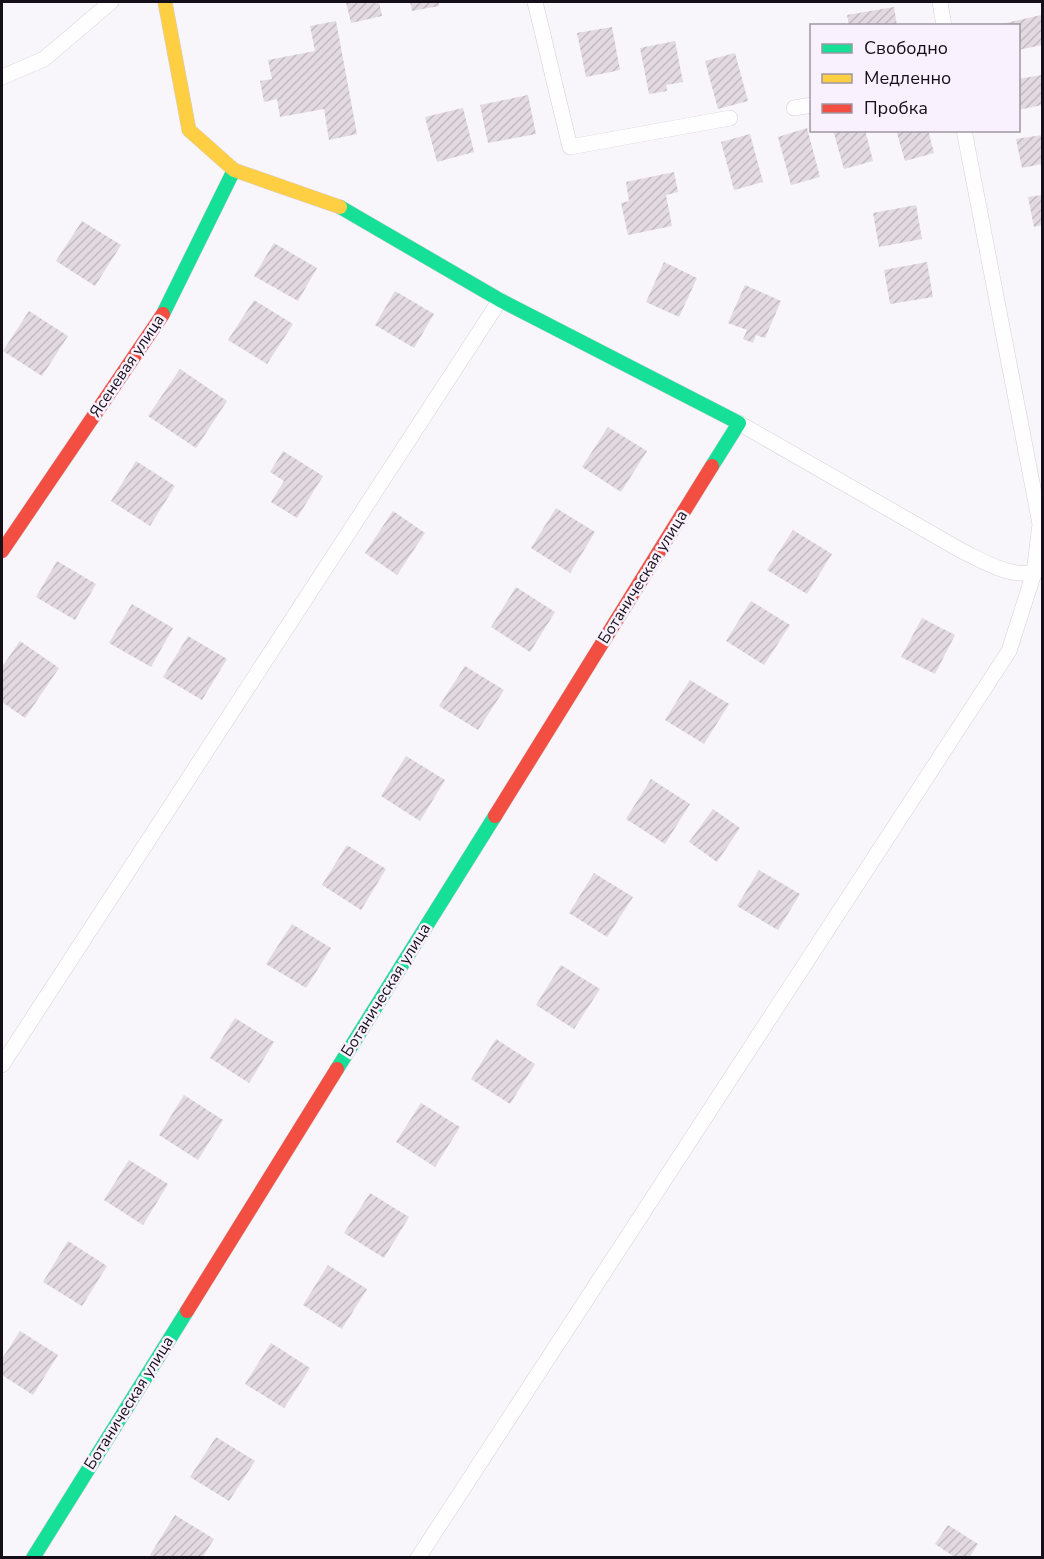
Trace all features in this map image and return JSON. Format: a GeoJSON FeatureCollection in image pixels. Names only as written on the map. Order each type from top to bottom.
{"type":"FeatureCollection","features":[{"type":"Feature","properties":{"kind":"street"},"geometry":{"type":"LineString","coordinates":[[165,2],[189,130],[234,170],[349,210],[500,300],[739,423]]}},
{"type":"Feature","properties":{"kind":"street","name":"Ясеневая улица"},"geometry":{"type":"LineString","coordinates":[[2,551],[165,311],[234,170]]}},
{"type":"Feature","properties":{"kind":"street","name":"Ботаническая улица"},"geometry":{"type":"LineString","coordinates":[[33,1557],[739,423]]}},
{"type":"Feature","properties":{"kind":"lane"},"geometry":{"type":"LineString","coordinates":[[2,77],[44,59],[111,2]]}},
{"type":"Feature","properties":{"kind":"lane"},"geometry":{"type":"LineString","coordinates":[[535,2],[570,147],[730,118]]}},
{"type":"Feature","properties":{"kind":"lane"},"geometry":{"type":"LineString","coordinates":[[940,2],[944,24]]}},
{"type":"Feature","properties":{"kind":"lane"},"geometry":{"type":"LineString","coordinates":[[794,108],[810,105]]}},
{"type":"Feature","properties":{"kind":"lane"},"geometry":{"type":"LineString","coordinates":[[418,1557],[1009,651],[1038,571],[1040,524],[964,132]]}},
{"type":"Feature","properties":{"kind":"lane"},"geometry":{"type":"LineString","coordinates":[[2,1065],[500,300]]}},
{"type":"Feature","properties":{"kind":"lane"},"geometry":{"type":"LineString","coordinates":[[739,423],[962,551],[999,569],[1038,571]]}},
{"type":"Feature","properties":{"kind":"building"},"geometry":{"type":"Polygon","coordinates":[[[346,2],[379,2],[382,16],[351,23],[346,2]]]}},
{"type":"Feature","properties":{"kind":"building"},"geometry":{"type":"Polygon","coordinates":[[[410,2],[439,2],[439,6],[412,11],[410,2]]]}},
{"type":"Feature","properties":{"kind":"building"},"geometry":{"type":"Polygon","coordinates":[[[894,7],[897,24],[849,24],[847,15],[894,7]]]}},
{"type":"Feature","properties":{"kind":"building"},"geometry":{"type":"Polygon","coordinates":[[[1041,15],[1042,45],[1020,50],[1020,24],[1002,24],[1041,15]]]}},
{"type":"Feature","properties":{"kind":"building"},"geometry":{"type":"Polygon","coordinates":[[[336,21],[357,134],[329,140],[324,109],[280,117],[277,99],[264,102],[260,81],[272,79],[268,60],[315,51],[310,26],[336,21]]]}},
{"type":"Feature","properties":{"kind":"building"},"geometry":{"type":"Polygon","coordinates":[[[612,27],[620,70],[586,77],[577,33],[612,27]]]}},
{"type":"Feature","properties":{"kind":"building"},"geometry":{"type":"Polygon","coordinates":[[[675,41],[683,82],[666,85],[667,91],[649,94],[640,48],[675,41]]]}},
{"type":"Feature","properties":{"kind":"building"},"geometry":{"type":"Polygon","coordinates":[[[735,53],[748,101],[718,109],[705,61],[735,53]]]}},
{"type":"Feature","properties":{"kind":"building"},"geometry":{"type":"Polygon","coordinates":[[[1042,75],[1042,105],[1020,110],[1020,79],[1042,75]]]}},
{"type":"Feature","properties":{"kind":"building"},"geometry":{"type":"Polygon","coordinates":[[[528,95],[536,134],[488,143],[480,105],[528,95]]]}},
{"type":"Feature","properties":{"kind":"building"},"geometry":{"type":"Polygon","coordinates":[[[463,108],[474,152],[437,162],[425,117],[463,108]]]}},
{"type":"Feature","properties":{"kind":"building"},"geometry":{"type":"Polygon","coordinates":[[[807,128],[820,177],[791,185],[778,137],[807,128]]]}},
{"type":"Feature","properties":{"kind":"building"},"geometry":{"type":"Polygon","coordinates":[[[834,132],[866,132],[873,161],[844,169],[834,132]]]}},
{"type":"Feature","properties":{"kind":"building"},"geometry":{"type":"Polygon","coordinates":[[[897,132],[929,132],[934,153],[905,161],[897,132]]]}},
{"type":"Feature","properties":{"kind":"building"},"geometry":{"type":"Polygon","coordinates":[[[750,134],[763,182],[734,190],[721,142],[750,134]]]}},
{"type":"Feature","properties":{"kind":"building"},"geometry":{"type":"Polygon","coordinates":[[[1042,135],[1042,164],[1022,168],[1016,139],[1042,135]]]}},
{"type":"Feature","properties":{"kind":"building"},"geometry":{"type":"Polygon","coordinates":[[[674,172],[678,192],[666,195],[672,226],[628,235],[621,203],[629,201],[626,182],[674,172]]]}},
{"type":"Feature","properties":{"kind":"building"},"geometry":{"type":"Polygon","coordinates":[[[1042,195],[1042,225],[1034,227],[1028,197],[1042,195]]]}},
{"type":"Feature","properties":{"kind":"building"},"geometry":{"type":"Polygon","coordinates":[[[916,205],[922,239],[879,247],[873,213],[916,205]]]}},
{"type":"Feature","properties":{"kind":"building"},"geometry":{"type":"Polygon","coordinates":[[[82,221],[121,245],[95,286],[56,261],[82,221]]]}},
{"type":"Feature","properties":{"kind":"building"},"geometry":{"type":"Polygon","coordinates":[[[274,243],[317,268],[298,301],[254,276],[274,243]]]}},
{"type":"Feature","properties":{"kind":"building"},"geometry":{"type":"Polygon","coordinates":[[[664,262],[697,278],[679,317],[646,302],[664,262]]]}},
{"type":"Feature","properties":{"kind":"building"},"geometry":{"type":"Polygon","coordinates":[[[927,262],[933,297],[890,304],[884,270],[927,262]]]}},
{"type":"Feature","properties":{"kind":"building"},"geometry":{"type":"Polygon","coordinates":[[[745,285],[781,301],[765,338],[756,335],[753,343],[743,339],[747,330],[728,323],[745,285]]]}},
{"type":"Feature","properties":{"kind":"building"},"geometry":{"type":"Polygon","coordinates":[[[395,291],[434,314],[414,348],[375,325],[395,291]]]}},
{"type":"Feature","properties":{"kind":"building"},"geometry":{"type":"Polygon","coordinates":[[[254,300],[293,324],[267,364],[228,340],[254,300]]]}},
{"type":"Feature","properties":{"kind":"building"},"geometry":{"type":"Polygon","coordinates":[[[29,311],[68,336],[42,376],[3,351],[29,311]]]}},
{"type":"Feature","properties":{"kind":"building"},"geometry":{"type":"Polygon","coordinates":[[[180,369],[227,401],[196,448],[148,416],[180,369]]]}},
{"type":"Feature","properties":{"kind":"building"},"geometry":{"type":"Polygon","coordinates":[[[608,427],[647,451],[621,492],[582,467],[608,427]]]}},
{"type":"Feature","properties":{"kind":"building"},"geometry":{"type":"Polygon","coordinates":[[[283,451],[323,476],[297,518],[271,502],[284,481],[270,472],[283,451]]]}},
{"type":"Feature","properties":{"kind":"building"},"geometry":{"type":"Polygon","coordinates":[[[136,461],[175,486],[150,526],[111,501],[136,461]]]}},
{"type":"Feature","properties":{"kind":"building"},"geometry":{"type":"Polygon","coordinates":[[[556,508],[595,532],[570,573],[531,548],[556,508]]]}},
{"type":"Feature","properties":{"kind":"building"},"geometry":{"type":"Polygon","coordinates":[[[393,511],[425,533],[397,575],[365,553],[393,511]]]}},
{"type":"Feature","properties":{"kind":"building"},"geometry":{"type":"Polygon","coordinates":[[[793,530],[832,554],[807,594],[767,570],[793,530]]]}},
{"type":"Feature","properties":{"kind":"building"},"geometry":{"type":"Polygon","coordinates":[[[57,561],[96,584],[75,620],[36,597],[57,561]]]}},
{"type":"Feature","properties":{"kind":"building"},"geometry":{"type":"Polygon","coordinates":[[[516,587],[555,612],[530,652],[491,627],[516,587]]]}},
{"type":"Feature","properties":{"kind":"building"},"geometry":{"type":"Polygon","coordinates":[[[751,601],[790,625],[764,665],[726,641],[751,601]]]}},
{"type":"Feature","properties":{"kind":"building"},"geometry":{"type":"Polygon","coordinates":[[[132,604],[173,628],[151,667],[109,643],[132,604]]]}},
{"type":"Feature","properties":{"kind":"building"},"geometry":{"type":"Polygon","coordinates":[[[922,618],[955,635],[935,674],[901,657],[922,618]]]}},
{"type":"Feature","properties":{"kind":"building"},"geometry":{"type":"Polygon","coordinates":[[[188,636],[227,659],[202,700],[163,677],[188,636]]]}},
{"type":"Feature","properties":{"kind":"building"},"geometry":{"type":"Polygon","coordinates":[[[20,641],[59,668],[25,718],[2,702],[2,667],[20,641]]]}},
{"type":"Feature","properties":{"kind":"building"},"geometry":{"type":"Polygon","coordinates":[[[465,666],[504,690],[478,730],[439,706],[465,666]]]}},
{"type":"Feature","properties":{"kind":"building"},"geometry":{"type":"Polygon","coordinates":[[[690,680],[729,704],[704,744],[665,720],[690,680]]]}},
{"type":"Feature","properties":{"kind":"building"},"geometry":{"type":"Polygon","coordinates":[[[406,756],[445,780],[420,821],[381,796],[406,756]]]}},
{"type":"Feature","properties":{"kind":"building"},"geometry":{"type":"Polygon","coordinates":[[[651,779],[690,804],[665,844],[626,819],[651,779]]]}},
{"type":"Feature","properties":{"kind":"building"},"geometry":{"type":"Polygon","coordinates":[[[713,809],[740,828],[717,862],[689,842],[713,809]]]}},
{"type":"Feature","properties":{"kind":"building"},"geometry":{"type":"Polygon","coordinates":[[[347,845],[386,869],[361,910],[322,885],[347,845]]]}},
{"type":"Feature","properties":{"kind":"building"},"geometry":{"type":"Polygon","coordinates":[[[759,870],[800,894],[778,930],[737,906],[759,870]]]}},
{"type":"Feature","properties":{"kind":"building"},"geometry":{"type":"Polygon","coordinates":[[[594,873],[633,897],[607,937],[569,913],[594,873]]]}},
{"type":"Feature","properties":{"kind":"building"},"geometry":{"type":"Polygon","coordinates":[[[292,924],[331,948],[306,988],[266,964],[292,924]]]}},
{"type":"Feature","properties":{"kind":"building"},"geometry":{"type":"Polygon","coordinates":[[[561,965],[600,989],[574,1029],[536,1005],[561,965]]]}},
{"type":"Feature","properties":{"kind":"building"},"geometry":{"type":"Polygon","coordinates":[[[235,1018],[274,1042],[249,1083],[210,1058],[235,1018]]]}},
{"type":"Feature","properties":{"kind":"building"},"geometry":{"type":"Polygon","coordinates":[[[496,1039],[535,1064],[510,1104],[471,1079],[496,1039]]]}},
{"type":"Feature","properties":{"kind":"building"},"geometry":{"type":"Polygon","coordinates":[[[184,1095],[223,1120],[198,1160],[159,1135],[184,1095]]]}},
{"type":"Feature","properties":{"kind":"building"},"geometry":{"type":"Polygon","coordinates":[[[421,1103],[460,1127],[435,1167],[396,1142],[421,1103]]]}},
{"type":"Feature","properties":{"kind":"building"},"geometry":{"type":"Polygon","coordinates":[[[129,1160],[168,1184],[143,1225],[104,1200],[129,1160]]]}},
{"type":"Feature","properties":{"kind":"building"},"geometry":{"type":"Polygon","coordinates":[[[370,1193],[409,1217],[384,1258],[344,1233],[370,1193]]]}},
{"type":"Feature","properties":{"kind":"building"},"geometry":{"type":"Polygon","coordinates":[[[68,1241],[107,1266],[82,1306],[43,1282],[68,1241]]]}},
{"type":"Feature","properties":{"kind":"building"},"geometry":{"type":"Polygon","coordinates":[[[328,1265],[367,1289],[342,1329],[303,1305],[328,1265]]]}},
{"type":"Feature","properties":{"kind":"building"},"geometry":{"type":"Polygon","coordinates":[[[20,1331],[58,1355],[33,1395],[2,1375],[2,1359],[20,1331]]]}},
{"type":"Feature","properties":{"kind":"building"},"geometry":{"type":"Polygon","coordinates":[[[271,1343],[310,1368],[284,1408],[245,1384],[271,1343]]]}},
{"type":"Feature","properties":{"kind":"building"},"geometry":{"type":"Polygon","coordinates":[[[216,1437],[255,1461],[229,1501],[190,1477],[216,1437]]]}},
{"type":"Feature","properties":{"kind":"building"},"geometry":{"type":"Polygon","coordinates":[[[175,1515],[214,1539],[202,1558],[154,1558],[150,1555],[175,1515]]]}},
{"type":"Feature","properties":{"kind":"building"},"geometry":{"type":"Polygon","coordinates":[[[948,1525],[978,1544],[969,1558],[956,1558],[935,1544],[948,1525]]]}},
{"type":"Feature","properties":{"kind":"traffic: fast"},"geometry":{"type":"LineString","coordinates":[[163,314],[234,170]]}},
{"type":"Feature","properties":{"kind":"traffic: fast"},"geometry":{"type":"LineString","coordinates":[[340,207],[500,300],[739,423],[712,466]]}},
{"type":"Feature","properties":{"kind":"traffic: fast"},"geometry":{"type":"LineString","coordinates":[[337,1069],[495,816]]}},
{"type":"Feature","properties":{"kind":"traffic: fast"},"geometry":{"type":"LineString","coordinates":[[33,1558],[187,1311]]}},
{"type":"Feature","properties":{"kind":"traffic: slow"},"geometry":{"type":"LineString","coordinates":[[165,2],[189,130],[234,170],[340,207]]}},
{"type":"Feature","properties":{"kind":"traffic: jam"},"geometry":{"type":"LineString","coordinates":[[2,551],[163,314]]}},
{"type":"Feature","properties":{"kind":"traffic: jam"},"geometry":{"type":"LineString","coordinates":[[495,816],[712,466]]}},
{"type":"Feature","properties":{"kind":"traffic: jam"},"geometry":{"type":"LineString","coordinates":[[187,1311],[337,1069]]}}]}
